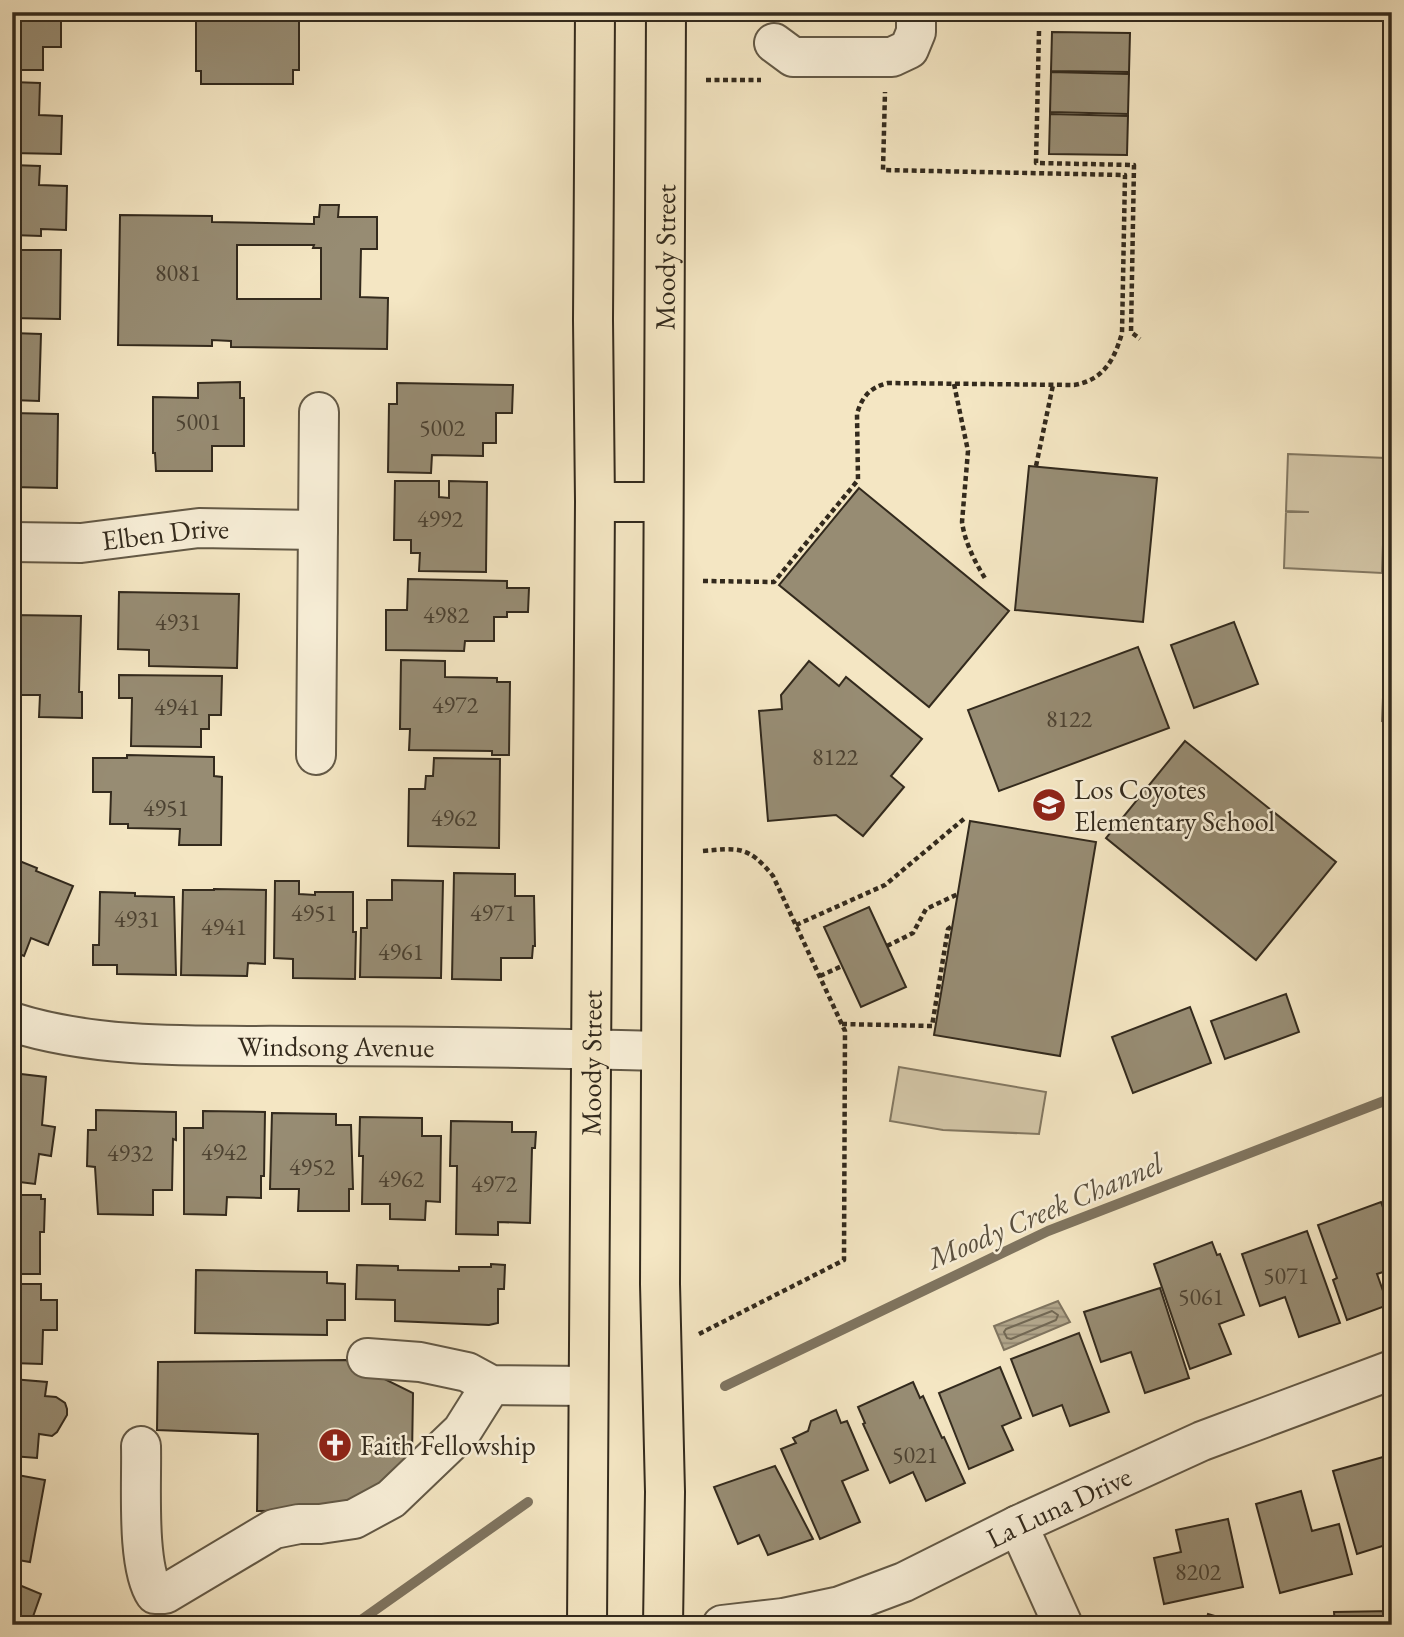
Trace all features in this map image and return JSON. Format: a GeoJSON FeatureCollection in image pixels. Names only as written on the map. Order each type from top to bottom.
{"type":"FeatureCollection","features":[{"type":"Feature","properties":{"kind":"main road","name":"Moody Street"},"geometry":{"type":"LineString","coordinates":[[587,1625],[595,502],[595,12]]}},
{"type":"Feature","properties":{"kind":"main road","name":"Moody Street"},"geometry":{"type":"LineString","coordinates":[[663,1625],[665,1492],[660,1284],[660,1051],[666,12]]}},
{"type":"Feature","properties":{"kind":"main road"},"geometry":{"type":"LineString","coordinates":[[595,502],[663,502]]}},
{"type":"Feature","properties":{"kind":"street"},"geometry":{"type":"LineString","coordinates":[[774,62],[793,57],[892,57],[909,49],[916,32],[916,12]]}},
{"type":"Feature","properties":{"kind":"street"},"geometry":{"type":"LineString","coordinates":[[316,755],[319,412]]}},
{"type":"Feature","properties":{"kind":"street","name":"Elben Drive"},"geometry":{"type":"LineString","coordinates":[[12,542],[81,543],[199,528],[318,530]]}},
{"type":"Feature","properties":{"kind":"street","name":"Windsong Avenue"},"geometry":{"type":"LineString","coordinates":[[12,1022],[34,1029],[111,1041],[195,1045],[660,1051]]}},
{"type":"Feature","properties":{"kind":"street"},"geometry":{"type":"LineString","coordinates":[[367,1358],[420,1362],[444,1367],[467,1373],[491,1385],[588,1387]]}},
{"type":"Feature","properties":{"kind":"street","name":"La Luna Drive"},"geometry":{"type":"LineString","coordinates":[[722,1625],[783,1618],[840,1606],[904,1582],[1018,1525],[1202,1441],[1392,1370]]}},
{"type":"Feature","properties":{"kind":"street"},"geometry":{"type":"LineString","coordinates":[[141,1446],[144,1564],[148,1583],[155,1594],[165,1594],[274,1529],[354,1519],[391,1499],[462,1431],[491,1385]]}},
{"type":"Feature","properties":{"kind":"street"},"geometry":{"type":"LineString","coordinates":[[1018,1525],[1063,1625]]}},
{"type":"Feature","properties":{"kind":"path"},"geometry":{"type":"LineString","coordinates":[[1039,31],[1036,163],[1134,165],[1131,332],[1140,339]]}},
{"type":"Feature","properties":{"kind":"path"},"geometry":{"type":"LineString","coordinates":[[706,79],[774,62]]}},
{"type":"Feature","properties":{"kind":"path"},"geometry":{"type":"LineString","coordinates":[[703,582],[774,582],[858,480],[857,414],[860,403],[876,386],[888,383],[1086,383],[1109,366],[1116,354],[1122,333],[1125,175],[883,170],[885,81]]}},
{"type":"Feature","properties":{"kind":"path"},"geometry":{"type":"LineString","coordinates":[[1044,163],[1044,173]]}},
{"type":"Feature","properties":{"kind":"path"},"geometry":{"type":"LineString","coordinates":[[954,383],[968,451],[962,522],[973,558],[985,580]]}},
{"type":"Feature","properties":{"kind":"path"},"geometry":{"type":"LineString","coordinates":[[1035,466],[1053,385]]}},
{"type":"Feature","properties":{"kind":"path"},"geometry":{"type":"LineString","coordinates":[[796,925],[885,885],[965,818]]}},
{"type":"Feature","properties":{"kind":"path"},"geometry":{"type":"LineString","coordinates":[[699,1334],[844,1260],[845,1031],[773,876],[749,853],[737,849],[702,851]]}},
{"type":"Feature","properties":{"kind":"path"},"geometry":{"type":"LineString","coordinates":[[887,946],[914,933],[926,909],[958,894]]}},
{"type":"Feature","properties":{"kind":"path"},"geometry":{"type":"LineString","coordinates":[[842,1024],[932,1026],[948,929],[952,926]]}},
{"type":"Feature","properties":{"kind":"path"},"geometry":{"type":"LineString","coordinates":[[820,976],[842,966]]}},
{"type":"Feature","properties":{"kind":"shaded area"},"geometry":{"type":"Polygon","coordinates":[[[1288,454],[1386,458],[1382,573],[1284,568],[1286,512],[1309,512],[1286,511],[1288,454]]]}},
{"type":"Feature","properties":{"kind":"shaded area"},"geometry":{"type":"Polygon","coordinates":[[[1392,486],[1392,722],[1382,721],[1392,486]]]}},
{"type":"Feature","properties":{"kind":"shaded area"},"geometry":{"type":"Polygon","coordinates":[[[899,1067],[1046,1092],[1039,1134],[943,1130],[890,1121],[899,1067]]]}},
{"type":"Feature","properties":{"kind":"water"},"geometry":{"type":"Polygon","coordinates":[[[1058,1301],[1070,1322],[1004,1350],[994,1326],[1058,1301]]]}},
{"type":"Feature","properties":{"kind":"building"},"geometry":{"type":"Polygon","coordinates":[[[12,12],[61,12],[61,47],[43,47],[43,70],[12,70],[12,12]]]}},
{"type":"Feature","properties":{"kind":"building"},"geometry":{"type":"Polygon","coordinates":[[[196,12],[299,12],[299,70],[293,70],[293,84],[201,84],[201,71],[196,71],[196,12]]]}},
{"type":"Feature","properties":{"kind":"building"},"geometry":{"type":"Polygon","coordinates":[[[877,12],[902,12],[902,18],[877,18],[877,12]]]}},
{"type":"Feature","properties":{"kind":"building"},"geometry":{"type":"Polygon","coordinates":[[[1052,32],[1130,33],[1129,72],[1051,71],[1052,32]]]}},
{"type":"Feature","properties":{"kind":"building"},"geometry":{"type":"Polygon","coordinates":[[[1051,72],[1129,74],[1128,114],[1050,112],[1051,72]]]}},
{"type":"Feature","properties":{"kind":"building"},"geometry":{"type":"Polygon","coordinates":[[[12,82],[40,83],[39,115],[62,116],[61,154],[12,153],[12,82]]]}},
{"type":"Feature","properties":{"kind":"building"},"geometry":{"type":"Polygon","coordinates":[[[1050,114],[1128,116],[1127,155],[1049,154],[1050,114]]]}},
{"type":"Feature","properties":{"kind":"building"},"geometry":{"type":"Polygon","coordinates":[[[12,165],[40,166],[39,185],[67,186],[66,230],[41,229],[41,236],[12,235],[12,165]]]}},
{"type":"Feature","properties":{"kind":"building"},"geometry":{"type":"Polygon","coordinates":[[[320,205],[339,205],[338,217],[377,217],[377,249],[361,249],[360,297],[388,298],[387,349],[231,347],[231,341],[212,340],[212,346],[118,345],[120,215],[212,216],[212,222],[314,224],[314,217],[319,217],[320,205]],[[237,245],[237,299],[321,299],[321,248],[313,248],[314,245],[237,245]]]}},
{"type":"Feature","properties":{"kind":"building"},"geometry":{"type":"Polygon","coordinates":[[[12,250],[61,250],[60,319],[12,318],[12,250]]]}},
{"type":"Feature","properties":{"kind":"building"},"geometry":{"type":"Polygon","coordinates":[[[12,333],[41,334],[39,401],[12,400],[12,333]]]}},
{"type":"Feature","properties":{"kind":"building"},"geometry":{"type":"Polygon","coordinates":[[[240,382],[240,398],[244,398],[244,446],[212,446],[212,471],[156,471],[153,453],[153,397],[198,398],[198,383],[240,382]]]}},
{"type":"Feature","properties":{"kind":"building"},"geometry":{"type":"Polygon","coordinates":[[[397,383],[513,385],[512,413],[496,413],[496,443],[483,443],[483,456],[432,455],[431,473],[388,472],[389,404],[397,404],[397,383]]]}},
{"type":"Feature","properties":{"kind":"building"},"geometry":{"type":"Polygon","coordinates":[[[12,413],[58,414],[57,488],[12,487],[12,413]]]}},
{"type":"Feature","properties":{"kind":"building"},"geometry":{"type":"Polygon","coordinates":[[[1029,466],[1157,478],[1143,622],[1015,610],[1029,466]]]}},
{"type":"Feature","properties":{"kind":"building"},"geometry":{"type":"Polygon","coordinates":[[[395,481],[439,481],[439,497],[449,498],[449,481],[487,482],[486,572],[419,571],[420,553],[411,553],[411,540],[394,540],[395,481]]]}},
{"type":"Feature","properties":{"kind":"building"},"geometry":{"type":"Polygon","coordinates":[[[859,488],[1009,611],[929,707],[779,585],[859,488]]]}},
{"type":"Feature","properties":{"kind":"building"},"geometry":{"type":"Polygon","coordinates":[[[408,579],[507,581],[507,588],[529,588],[528,612],[507,612],[507,617],[494,617],[494,641],[465,641],[464,651],[386,650],[386,610],[407,610],[408,579]]]}},
{"type":"Feature","properties":{"kind":"building"},"geometry":{"type":"Polygon","coordinates":[[[119,592],[239,594],[237,668],[149,666],[149,650],[118,649],[119,592]]]}},
{"type":"Feature","properties":{"kind":"building"},"geometry":{"type":"Polygon","coordinates":[[[12,615],[81,616],[79,692],[82,692],[82,718],[39,717],[40,695],[12,695],[12,615]]]}},
{"type":"Feature","properties":{"kind":"building"},"geometry":{"type":"Polygon","coordinates":[[[1234,622],[1258,684],[1194,708],[1171,645],[1234,622]]]}},
{"type":"Feature","properties":{"kind":"building","name":"Los Coyotes Elementary School"},"geometry":{"type":"Polygon","coordinates":[[[1138,647],[1169,728],[999,791],[968,710],[1138,647]]]}},
{"type":"Feature","properties":{"kind":"building"},"geometry":{"type":"Polygon","coordinates":[[[401,660],[445,661],[445,677],[497,678],[497,682],[510,682],[509,755],[492,755],[492,751],[409,750],[410,729],[400,729],[401,660]]]}},
{"type":"Feature","properties":{"kind":"building"},"geometry":{"type":"Polygon","coordinates":[[[809,661],[839,686],[846,677],[922,739],[891,776],[904,787],[863,836],[836,815],[768,821],[759,711],[782,709],[781,695],[809,661]]]}},
{"type":"Feature","properties":{"kind":"building"},"geometry":{"type":"Polygon","coordinates":[[[119,675],[222,676],[221,715],[209,715],[209,729],[201,729],[201,747],[131,746],[132,698],[119,698],[119,675]]]}},
{"type":"Feature","properties":{"kind":"building"},"geometry":{"type":"Polygon","coordinates":[[[1185,741],[1336,862],[1256,960],[1106,838],[1185,741]]]}},
{"type":"Feature","properties":{"kind":"building"},"geometry":{"type":"Polygon","coordinates":[[[127,755],[214,757],[214,776],[222,777],[221,845],[179,845],[180,829],[128,828],[128,824],[110,824],[111,792],[93,792],[93,758],[127,758],[127,755]]]}},
{"type":"Feature","properties":{"kind":"building"},"geometry":{"type":"Polygon","coordinates":[[[434,758],[500,759],[499,848],[408,846],[409,789],[425,789],[426,776],[433,776],[434,758]]]}},
{"type":"Feature","properties":{"kind":"building"},"geometry":{"type":"Polygon","coordinates":[[[970,821],[1096,842],[1060,1056],[934,1035],[970,821]]]}},
{"type":"Feature","properties":{"kind":"building"},"geometry":{"type":"Polygon","coordinates":[[[12,858],[73,886],[48,945],[31,938],[24,956],[12,951],[12,858]]]}},
{"type":"Feature","properties":{"kind":"building"},"geometry":{"type":"Polygon","coordinates":[[[454,873],[515,874],[515,896],[534,896],[535,946],[532,958],[501,958],[501,980],[452,979],[454,873]]]}},
{"type":"Feature","properties":{"kind":"building"},"geometry":{"type":"Polygon","coordinates":[[[392,880],[443,881],[441,978],[360,977],[361,928],[367,928],[367,900],[392,900],[392,880]]]}},
{"type":"Feature","properties":{"kind":"building"},"geometry":{"type":"Polygon","coordinates":[[[275,881],[299,881],[299,894],[353,892],[355,979],[293,978],[293,959],[274,958],[275,881]]]}},
{"type":"Feature","properties":{"kind":"building"},"geometry":{"type":"Polygon","coordinates":[[[183,890],[266,890],[265,964],[248,963],[247,976],[181,975],[183,890]]]}},
{"type":"Feature","properties":{"kind":"building"},"geometry":{"type":"Polygon","coordinates":[[[100,892],[174,897],[176,975],[117,974],[117,965],[93,965],[93,945],[99,945],[100,892]]]}},
{"type":"Feature","properties":{"kind":"building"},"geometry":{"type":"Polygon","coordinates":[[[869,907],[906,987],[861,1007],[824,927],[869,907]]]}},
{"type":"Feature","properties":{"kind":"building"},"geometry":{"type":"Polygon","coordinates":[[[1286,994],[1299,1032],[1225,1059],[1211,1021],[1286,994]]]}},
{"type":"Feature","properties":{"kind":"building"},"geometry":{"type":"Polygon","coordinates":[[[1190,1007],[1211,1063],[1133,1093],[1112,1037],[1190,1007]]]}},
{"type":"Feature","properties":{"kind":"building"},"geometry":{"type":"Polygon","coordinates":[[[21,1074],[46,1077],[42,1125],[55,1127],[51,1156],[39,1154],[35,1184],[12,1181],[12,1099],[18,1100],[21,1074]]]}},
{"type":"Feature","properties":{"kind":"building"},"geometry":{"type":"Polygon","coordinates":[[[96,1110],[176,1112],[172,1190],[153,1190],[153,1215],[98,1214],[95,1167],[87,1166],[88,1130],[96,1130],[96,1110]]]}},
{"type":"Feature","properties":{"kind":"building"},"geometry":{"type":"Polygon","coordinates":[[[203,1111],[265,1112],[261,1198],[227,1197],[226,1215],[184,1214],[184,1128],[203,1128],[203,1111]]]}},
{"type":"Feature","properties":{"kind":"building"},"geometry":{"type":"Polygon","coordinates":[[[272,1113],[336,1114],[336,1125],[351,1125],[353,1189],[349,1189],[349,1211],[298,1211],[299,1189],[270,1189],[272,1113]]]}},
{"type":"Feature","properties":{"kind":"building"},"geometry":{"type":"Polygon","coordinates":[[[360,1117],[422,1118],[422,1136],[441,1136],[440,1202],[426,1201],[425,1220],[390,1219],[390,1204],[362,1204],[363,1156],[359,1156],[360,1117]]]}},
{"type":"Feature","properties":{"kind":"building"},"geometry":{"type":"Polygon","coordinates":[[[451,1121],[512,1122],[512,1132],[536,1132],[535,1148],[532,1148],[530,1223],[498,1222],[498,1235],[456,1234],[457,1166],[450,1166],[451,1121]]]}},
{"type":"Feature","properties":{"kind":"building"},"geometry":{"type":"Polygon","coordinates":[[[12,1195],[41,1195],[41,1199],[45,1199],[44,1232],[40,1232],[40,1274],[12,1274],[12,1195]]]}},
{"type":"Feature","properties":{"kind":"building"},"geometry":{"type":"Polygon","coordinates":[[[1381,1202],[1392,1232],[1392,1269],[1377,1274],[1388,1305],[1347,1320],[1333,1280],[1337,1278],[1318,1225],[1381,1202]]]}},
{"type":"Feature","properties":{"kind":"building"},"geometry":{"type":"Polygon","coordinates":[[[1307,1231],[1340,1323],[1299,1337],[1285,1297],[1260,1306],[1242,1254],[1307,1231]]]}},
{"type":"Feature","properties":{"kind":"building"},"geometry":{"type":"Polygon","coordinates":[[[1212,1242],[1217,1255],[1220,1254],[1244,1315],[1219,1324],[1231,1354],[1190,1369],[1154,1264],[1212,1242]]]}},
{"type":"Feature","properties":{"kind":"building"},"geometry":{"type":"Polygon","coordinates":[[[491,1264],[505,1265],[504,1289],[498,1289],[498,1323],[489,1325],[395,1321],[395,1300],[356,1299],[357,1265],[398,1266],[398,1270],[459,1271],[459,1267],[491,1267],[491,1264]]]}},
{"type":"Feature","properties":{"kind":"building"},"geometry":{"type":"Polygon","coordinates":[[[196,1270],[327,1272],[327,1283],[345,1284],[345,1320],[327,1320],[327,1335],[195,1333],[196,1270]]]}},
{"type":"Feature","properties":{"kind":"building"},"geometry":{"type":"Polygon","coordinates":[[[12,1284],[41,1284],[41,1300],[57,1300],[57,1330],[43,1330],[42,1364],[12,1363],[12,1284]]]}},
{"type":"Feature","properties":{"kind":"building"},"geometry":{"type":"Polygon","coordinates":[[[1160,1288],[1189,1378],[1145,1393],[1131,1352],[1101,1362],[1084,1312],[1160,1288]]]}},
{"type":"Feature","properties":{"kind":"building"},"geometry":{"type":"Polygon","coordinates":[[[1079,1333],[1109,1412],[1070,1426],[1062,1405],[1033,1416],[1011,1359],[1079,1333]]]}},
{"type":"Feature","properties":{"kind":"building","name":"Faith Fellowship"},"geometry":{"type":"Polygon","coordinates":[[[346,1360],[413,1393],[412,1457],[350,1510],[257,1511],[258,1434],[157,1430],[158,1362],[346,1360]]]}},
{"type":"Feature","properties":{"kind":"building"},"geometry":{"type":"Polygon","coordinates":[[[1000,1367],[1021,1418],[1002,1426],[1013,1450],[969,1469],[939,1393],[1000,1367]]]}},
{"type":"Feature","properties":{"kind":"building"},"geometry":{"type":"Polygon","coordinates":[[[12,1379],[47,1382],[45,1396],[56,1397],[65,1403],[67,1409],[67,1415],[57,1432],[52,1436],[39,1434],[37,1458],[12,1456],[12,1379]]]}},
{"type":"Feature","properties":{"kind":"building"},"geometry":{"type":"Polygon","coordinates":[[[913,1382],[920,1398],[923,1396],[965,1483],[926,1501],[913,1472],[890,1483],[858,1407],[913,1382]]]}},
{"type":"Feature","properties":{"kind":"building"},"geometry":{"type":"Polygon","coordinates":[[[836,1410],[841,1423],[847,1421],[868,1470],[842,1481],[860,1522],[820,1539],[781,1449],[796,1443],[793,1438],[808,1431],[811,1421],[836,1410]]]}},
{"type":"Feature","properties":{"kind":"building"},"geometry":{"type":"Polygon","coordinates":[[[1383,1457],[1392,1481],[1392,1543],[1357,1554],[1333,1471],[1383,1457]]]}},
{"type":"Feature","properties":{"kind":"building"},"geometry":{"type":"Polygon","coordinates":[[[775,1466],[813,1539],[768,1555],[759,1535],[738,1544],[714,1487],[775,1466]]]}},
{"type":"Feature","properties":{"kind":"building"},"geometry":{"type":"Polygon","coordinates":[[[12,1474],[45,1480],[30,1562],[12,1559],[12,1474]]]}},
{"type":"Feature","properties":{"kind":"building"},"geometry":{"type":"Polygon","coordinates":[[[1301,1491],[1312,1531],[1339,1524],[1352,1574],[1280,1593],[1256,1504],[1301,1491]]]}},
{"type":"Feature","properties":{"kind":"building"},"geometry":{"type":"Polygon","coordinates":[[[1228,1519],[1243,1587],[1164,1604],[1154,1558],[1181,1552],[1176,1530],[1228,1519]]]}},
{"type":"Feature","properties":{"kind":"building"},"geometry":{"type":"Polygon","coordinates":[[[12,1582],[41,1594],[30,1625],[12,1625],[12,1582]]]}},
{"type":"Feature","properties":{"kind":"building"},"geometry":{"type":"Polygon","coordinates":[[[1392,1611],[1392,1625],[1335,1625],[1334,1612],[1392,1611]]]}},
{"type":"Feature","properties":{"kind":"building"},"geometry":{"type":"Polygon","coordinates":[[[1208,1614],[1245,1625],[1205,1625],[1208,1614]]]}},
{"type":"Feature","properties":{"kind":"waterway","name":"Moody Creek Channel"},"geometry":{"type":"LineString","coordinates":[[725,1386],[1048,1231],[1392,1098]]}},
{"type":"Feature","properties":{"kind":"waterway","name":"Moody Creek Channel"},"geometry":{"type":"LineString","coordinates":[[354,1625],[528,1502]]}},
{"type":"Feature","properties":{"kind":"place","name":"Los Coyotes Elementary School"},"geometry":{"type":"Point","coordinates":[1049,805]}},
{"type":"Feature","properties":{"kind":"place","name":"Faith Fellowship"},"geometry":{"type":"Point","coordinates":[335,1445]}}]}
